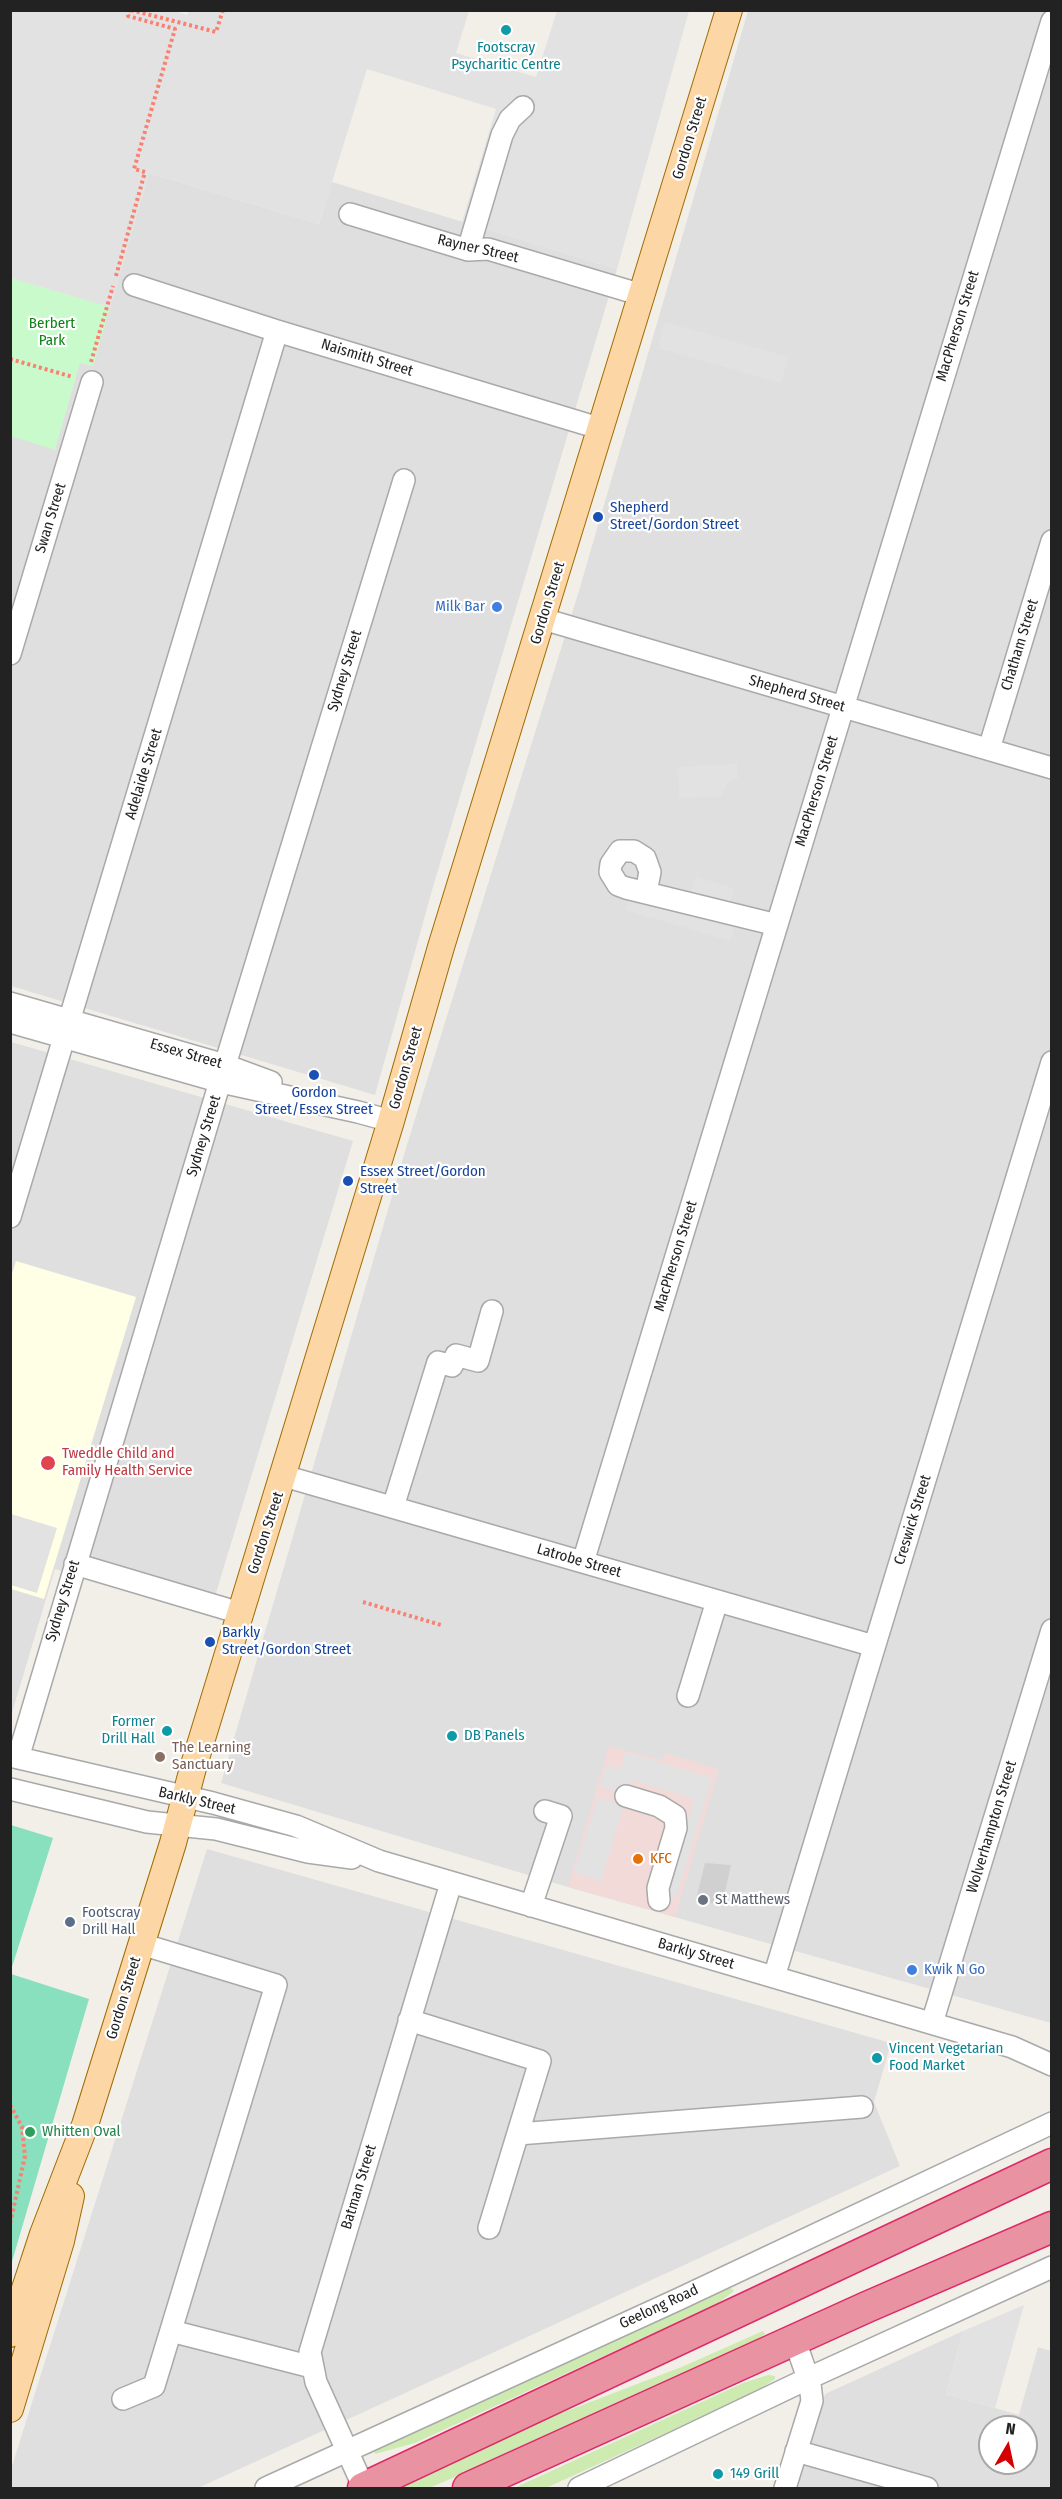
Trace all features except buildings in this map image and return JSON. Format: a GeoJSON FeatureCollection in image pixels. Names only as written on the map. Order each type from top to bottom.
{"type":"FeatureCollection","features":[{"type":"Feature","properties":{"kind":"highway"},"geometry":{"type":"LineString","coordinates":[[364,2488],[1052,2164]]}},
{"type":"Feature","properties":{"kind":"highway"},"geometry":{"type":"LineString","coordinates":[[468,2488],[1052,2227]]}},
{"type":"Feature","properties":{"kind":"highway"},"geometry":{"type":"LineString","coordinates":[[773,2296],[795,2341]]}},
{"type":"Feature","properties":{"kind":"main road","name":"Gordon Street"},"geometry":{"type":"LineString","coordinates":[[10,2334],[42,2234],[85,2125],[141,1944],[391,1121],[441,947],[729,10]]}},
{"type":"Feature","properties":{"kind":"main road","name":"Gordon Street"},"geometry":{"type":"LineString","coordinates":[[10,2409],[61,2241],[85,2125]]}},
{"type":"Feature","properties":{"kind":"street","name":"MacPherson Street"},"geometry":{"type":"LineString","coordinates":[[583,1562],[1052,21]]}},
{"type":"Feature","properties":{"kind":"street"},"geometry":{"type":"LineString","coordinates":[[468,250],[502,135],[510,119],[523,107]]}},
{"type":"Feature","properties":{"kind":"street","name":"Rayner Street"},"geometry":{"type":"LineString","coordinates":[[350,214],[468,250],[488,249],[642,295]]}},
{"type":"Feature","properties":{"kind":"street","name":"Naismith Street"},"geometry":{"type":"LineString","coordinates":[[134,285],[277,331],[602,429]]}},
{"type":"Feature","properties":{"kind":"street","name":"Adelaide Street"},"geometry":{"type":"LineString","coordinates":[[10,1217],[277,331]]}},
{"type":"Feature","properties":{"kind":"street","name":"Swan Street"},"geometry":{"type":"LineString","coordinates":[[10,654],[89,381]]}},
{"type":"Feature","properties":{"kind":"street","name":"Sydney Street"},"geometry":{"type":"LineString","coordinates":[[14,1757],[75,1564],[404,480]]}},
{"type":"Feature","properties":{"kind":"street","name":"Chatham Street"},"geometry":{"type":"LineString","coordinates":[[988,749],[1052,541]]}},
{"type":"Feature","properties":{"kind":"street","name":"Shepherd Street"},"geometry":{"type":"LineString","coordinates":[[543,619],[1052,768]]}},
{"type":"Feature","properties":{"kind":"street"},"geometry":{"type":"LineString","coordinates":[[646,892],[777,925]]}},
{"type":"Feature","properties":{"kind":"street","name":"Essex Street"},"geometry":{"type":"LineString","coordinates":[[10,1003],[67,1029],[391,1121]]}},
{"type":"Feature","properties":{"kind":"street","name":"Essex Street"},"geometry":{"type":"LineString","coordinates":[[10,1022],[67,1029]]}},
{"type":"Feature","properties":{"kind":"street","name":"Creswick Street"},"geometry":{"type":"LineString","coordinates":[[774,1977],[1052,1062]]}},
{"type":"Feature","properties":{"kind":"street"},"geometry":{"type":"LineString","coordinates":[[393,1507],[438,1362],[452,1366],[456,1355],[478,1361],[492,1311]]}},
{"type":"Feature","properties":{"kind":"street","name":"Latrobe Street"},"geometry":{"type":"LineString","coordinates":[[284,1476],[874,1646]]}},
{"type":"Feature","properties":{"kind":"street"},"geometry":{"type":"LineString","coordinates":[[75,1564],[240,1613]]}},
{"type":"Feature","properties":{"kind":"street"},"geometry":{"type":"LineString","coordinates":[[688,1696],[717,1600]]}},
{"type":"Feature","properties":{"kind":"street","name":"Wolverhampton Street"},"geometry":{"type":"LineString","coordinates":[[932,2023],[1052,1630]]}},
{"type":"Feature","properties":{"kind":"street","name":"Barkly Street"},"geometry":{"type":"LineString","coordinates":[[14,1757],[296,1826],[379,1862]]}},
{"type":"Feature","properties":{"kind":"street","name":"Barkly Street"},"geometry":{"type":"LineString","coordinates":[[10,1789],[106,1814],[147,1822],[216,1828],[308,1852],[379,1862],[1012,2047],[1052,2065]]}},
{"type":"Feature","properties":{"kind":"street"},"geometry":{"type":"LineString","coordinates":[[626,1796],[659,1806],[675,1815],[676,1828],[658,1888],[659,1900]]}},
{"type":"Feature","properties":{"kind":"street"},"geometry":{"type":"LineString","coordinates":[[531,1906],[561,1816]]}},
{"type":"Feature","properties":{"kind":"street","name":"Batman Street"},"geometry":{"type":"LineString","coordinates":[[364,2488],[316,2382],[310,2352],[451,1882]]}},
{"type":"Feature","properties":{"kind":"street"},"geometry":{"type":"LineString","coordinates":[[123,2399],[154,2386],[276,1985],[141,1944]]}},
{"type":"Feature","properties":{"kind":"street"},"geometry":{"type":"LineString","coordinates":[[410,2020],[540,2061],[489,2228]]}},
{"type":"Feature","properties":{"kind":"street","name":"Barkly Street"},"geometry":{"type":"LineString","coordinates":[[1012,2047],[1052,2052]]}},
{"type":"Feature","properties":{"kind":"street"},"geometry":{"type":"LineString","coordinates":[[518,2134],[862,2107]]}},
{"type":"Feature","properties":{"kind":"street","name":"Geelong Road"},"geometry":{"type":"LineString","coordinates":[[266,2488],[1052,2123]]}},
{"type":"Feature","properties":{"kind":"street"},"geometry":{"type":"LineString","coordinates":[[756,2262],[773,2296]]}},
{"type":"Feature","properties":{"kind":"street"},"geometry":{"type":"LineString","coordinates":[[579,2488],[808,2378],[1052,2267]]}},
{"type":"Feature","properties":{"kind":"street"},"geometry":{"type":"LineString","coordinates":[[171,2331],[312,2367]]}},
{"type":"Feature","properties":{"kind":"street"},"geometry":{"type":"LineString","coordinates":[[785,2488],[812,2401],[808,2378],[795,2341]]}},
{"type":"Feature","properties":{"kind":"street"},"geometry":{"type":"LineString","coordinates":[[796,2451],[927,2488]]}},
{"type":"Feature","properties":{"kind":"path"},"geometry":{"type":"LineString","coordinates":[[10,359],[89,381],[145,172],[134,169],[175,29],[128,16],[130,10],[216,32],[223,10]]}},
{"type":"Feature","properties":{"kind":"path"},"geometry":{"type":"LineString","coordinates":[[363,1602],[441,1625]]}},
{"type":"Feature","properties":{"kind":"path"},"geometry":{"type":"LineString","coordinates":[[10,2105],[22,2127],[25,2156],[10,2224]]}},
{"type":"Feature","properties":{"kind":"shaded area"},"geometry":{"type":"Polygon","coordinates":[[[171,10],[187,15],[189,10],[469,11],[456,53],[536,77],[557,11],[689,11],[617,269],[462,222],[496,109],[367,69],[319,224],[149,173],[110,307],[11,278],[10,11],[171,10]]]}},
{"type":"Feature","properties":{"kind":"shaded area"},"geometry":{"type":"Polygon","coordinates":[[[748,11],[1051,11],[1051,2023],[568,1887],[221,1783],[406,1148],[578,594],[748,11]]]}},
{"type":"Feature","properties":{"kind":"shaded area"},"geometry":{"type":"Polygon","coordinates":[[[149,173],[319,224],[332,182],[617,269],[433,887],[375,1095],[11,986],[10,278],[110,307],[149,173]]]}},
{"type":"Feature","properties":{"kind":"shaded area"},"geometry":{"type":"Polygon","coordinates":[[[665,322],[788,357],[781,383],[658,348],[665,322]]]}},
{"type":"Feature","properties":{"kind":"shaded area"},"geometry":{"type":"Polygon","coordinates":[[[737,764],[738,778],[727,783],[721,797],[679,798],[678,767],[737,764]]]}},
{"type":"Feature","properties":{"kind":"shaded area"},"geometry":{"type":"Polygon","coordinates":[[[636,876],[691,892],[696,877],[734,888],[729,904],[740,907],[730,941],[625,910],[636,876]]]}},
{"type":"Feature","properties":{"kind":"shaded area"},"geometry":{"type":"Polygon","coordinates":[[[11,1042],[353,1141],[209,1616],[55,1569],[11,1716],[11,1042]]]}},
{"type":"Feature","properties":{"kind":"shaded area","name":"Tweddle Child and Family Health Service"},"geometry":{"type":"Polygon","coordinates":[[[16,1261],[136,1297],[44,1599],[11,1589],[10,1280],[16,1261]]]}},
{"type":"Feature","properties":{"kind":"shaded area"},"geometry":{"type":"Polygon","coordinates":[[[11,1514],[57,1528],[37,1593],[11,1585],[11,1514]]]}},
{"type":"Feature","properties":{"kind":"shaded area"},"geometry":{"type":"Polygon","coordinates":[[[609,1746],[662,1760],[665,1753],[719,1769],[675,1917],[568,1887],[609,1746]]]}},
{"type":"Feature","properties":{"kind":"shaded area"},"geometry":{"type":"Polygon","coordinates":[[[625,1752],[712,1778],[676,1899],[663,1895],[694,1799],[631,1780],[627,1795],[600,1787],[606,1765],[621,1769],[625,1752]]]}},
{"type":"Feature","properties":{"kind":"shaded area"},"geometry":{"type":"Polygon","coordinates":[[[598,1797],[624,1805],[601,1881],[574,1872],[598,1797]]]}},
{"type":"Feature","properties":{"kind":"shaded area"},"geometry":{"type":"Polygon","coordinates":[[[207,1849],[891,2043],[874,2102],[900,2166],[198,2488],[11,2488],[11,2469],[207,1849]]]}},
{"type":"Feature","properties":{"kind":"shaded area","name":"St Matthews"},"geometry":{"type":"Polygon","coordinates":[[[705,1863],[731,1865],[722,1906],[696,1899],[705,1863]]]}},
{"type":"Feature","properties":{"kind":"shaded area"},"geometry":{"type":"Polygon","coordinates":[[[1024,2305],[995,2408],[946,2394],[963,2331],[1024,2305]]]}},
{"type":"Feature","properties":{"kind":"shaded area"},"geometry":{"type":"Polygon","coordinates":[[[963,2331],[946,2394],[1019,2415],[1038,2347],[1051,2351],[1051,2488],[795,2488],[825,2394],[963,2331]]]}},
{"type":"Feature","properties":{"kind":"green space","name":"Berbert Park"},"geometry":{"type":"Polygon","coordinates":[[[10,278],[110,307],[93,366],[80,363],[55,450],[11,436],[10,278]]]}},
{"type":"Feature","properties":{"kind":"green space"},"geometry":{"type":"Polygon","coordinates":[[[10,1825],[53,1838],[11,1970],[10,1825]]]}},
{"type":"Feature","properties":{"kind":"green space","name":"Whitten Oval"},"geometry":{"type":"Polygon","coordinates":[[[10,1974],[89,1999],[11,2265],[10,1974]]]}},
{"type":"Feature","properties":{"kind":"green space"},"geometry":{"type":"Polygon","coordinates":[[[731,2288],[734,2291],[717,2304],[415,2443],[375,2454],[374,2451],[387,2442],[723,2289],[731,2288]]]}},
{"type":"Feature","properties":{"kind":"green space"},"geometry":{"type":"Polygon","coordinates":[[[763,2331],[765,2334],[751,2343],[514,2452],[429,2488],[399,2488],[546,2419],[684,2366],[763,2331]]]}},
{"type":"Feature","properties":{"kind":"green space"},"geometry":{"type":"Polygon","coordinates":[[[768,2375],[775,2376],[775,2379],[756,2392],[546,2488],[514,2488],[743,2383],[768,2375]]]}},
{"type":"Feature","properties":{"kind":"place","name":"Footscray Psycharitic Centre"},"geometry":{"type":"Point","coordinates":[506,30]}},
{"type":"Feature","properties":{"kind":"place","name":"Shepherd Street/Gordon Street"},"geometry":{"type":"Point","coordinates":[598,517]}},
{"type":"Feature","properties":{"kind":"place","name":"Milk Bar"},"geometry":{"type":"Point","coordinates":[497,607]}},
{"type":"Feature","properties":{"kind":"place","name":"Gordon Street/Essex Street"},"geometry":{"type":"Point","coordinates":[314,1075]}},
{"type":"Feature","properties":{"kind":"place","name":"Essex Street/Gordon Street"},"geometry":{"type":"Point","coordinates":[348,1181]}},
{"type":"Feature","properties":{"kind":"place","name":"Tweddle Child and Family Health Service"},"geometry":{"type":"Point","coordinates":[48,1463]}},
{"type":"Feature","properties":{"kind":"place","name":"Barkly Street/Gordon Street"},"geometry":{"type":"Point","coordinates":[210,1642]}},
{"type":"Feature","properties":{"kind":"place","name":"Former Drill Hall"},"geometry":{"type":"Point","coordinates":[167,1731]}},
{"type":"Feature","properties":{"kind":"place","name":"DB Panels"},"geometry":{"type":"Point","coordinates":[452,1736]}},
{"type":"Feature","properties":{"kind":"place","name":"The Learning Sanctuary"},"geometry":{"type":"Point","coordinates":[160,1757]}},
{"type":"Feature","properties":{"kind":"place","name":"KFC"},"geometry":{"type":"Point","coordinates":[638,1859]}},
{"type":"Feature","properties":{"kind":"place","name":"St Matthews"},"geometry":{"type":"Point","coordinates":[703,1900]}},
{"type":"Feature","properties":{"kind":"place","name":"Footscray Drill Hall"},"geometry":{"type":"Point","coordinates":[70,1922]}},
{"type":"Feature","properties":{"kind":"place","name":"Kwik N Go"},"geometry":{"type":"Point","coordinates":[912,1970]}},
{"type":"Feature","properties":{"kind":"place","name":"Vincent Vegetarian Food Market"},"geometry":{"type":"Point","coordinates":[877,2058]}},
{"type":"Feature","properties":{"kind":"place","name":"Whitten Oval"},"geometry":{"type":"Point","coordinates":[30,2132]}},
{"type":"Feature","properties":{"kind":"place","name":"149 Grill"},"geometry":{"type":"Point","coordinates":[718,2474]}}]}
